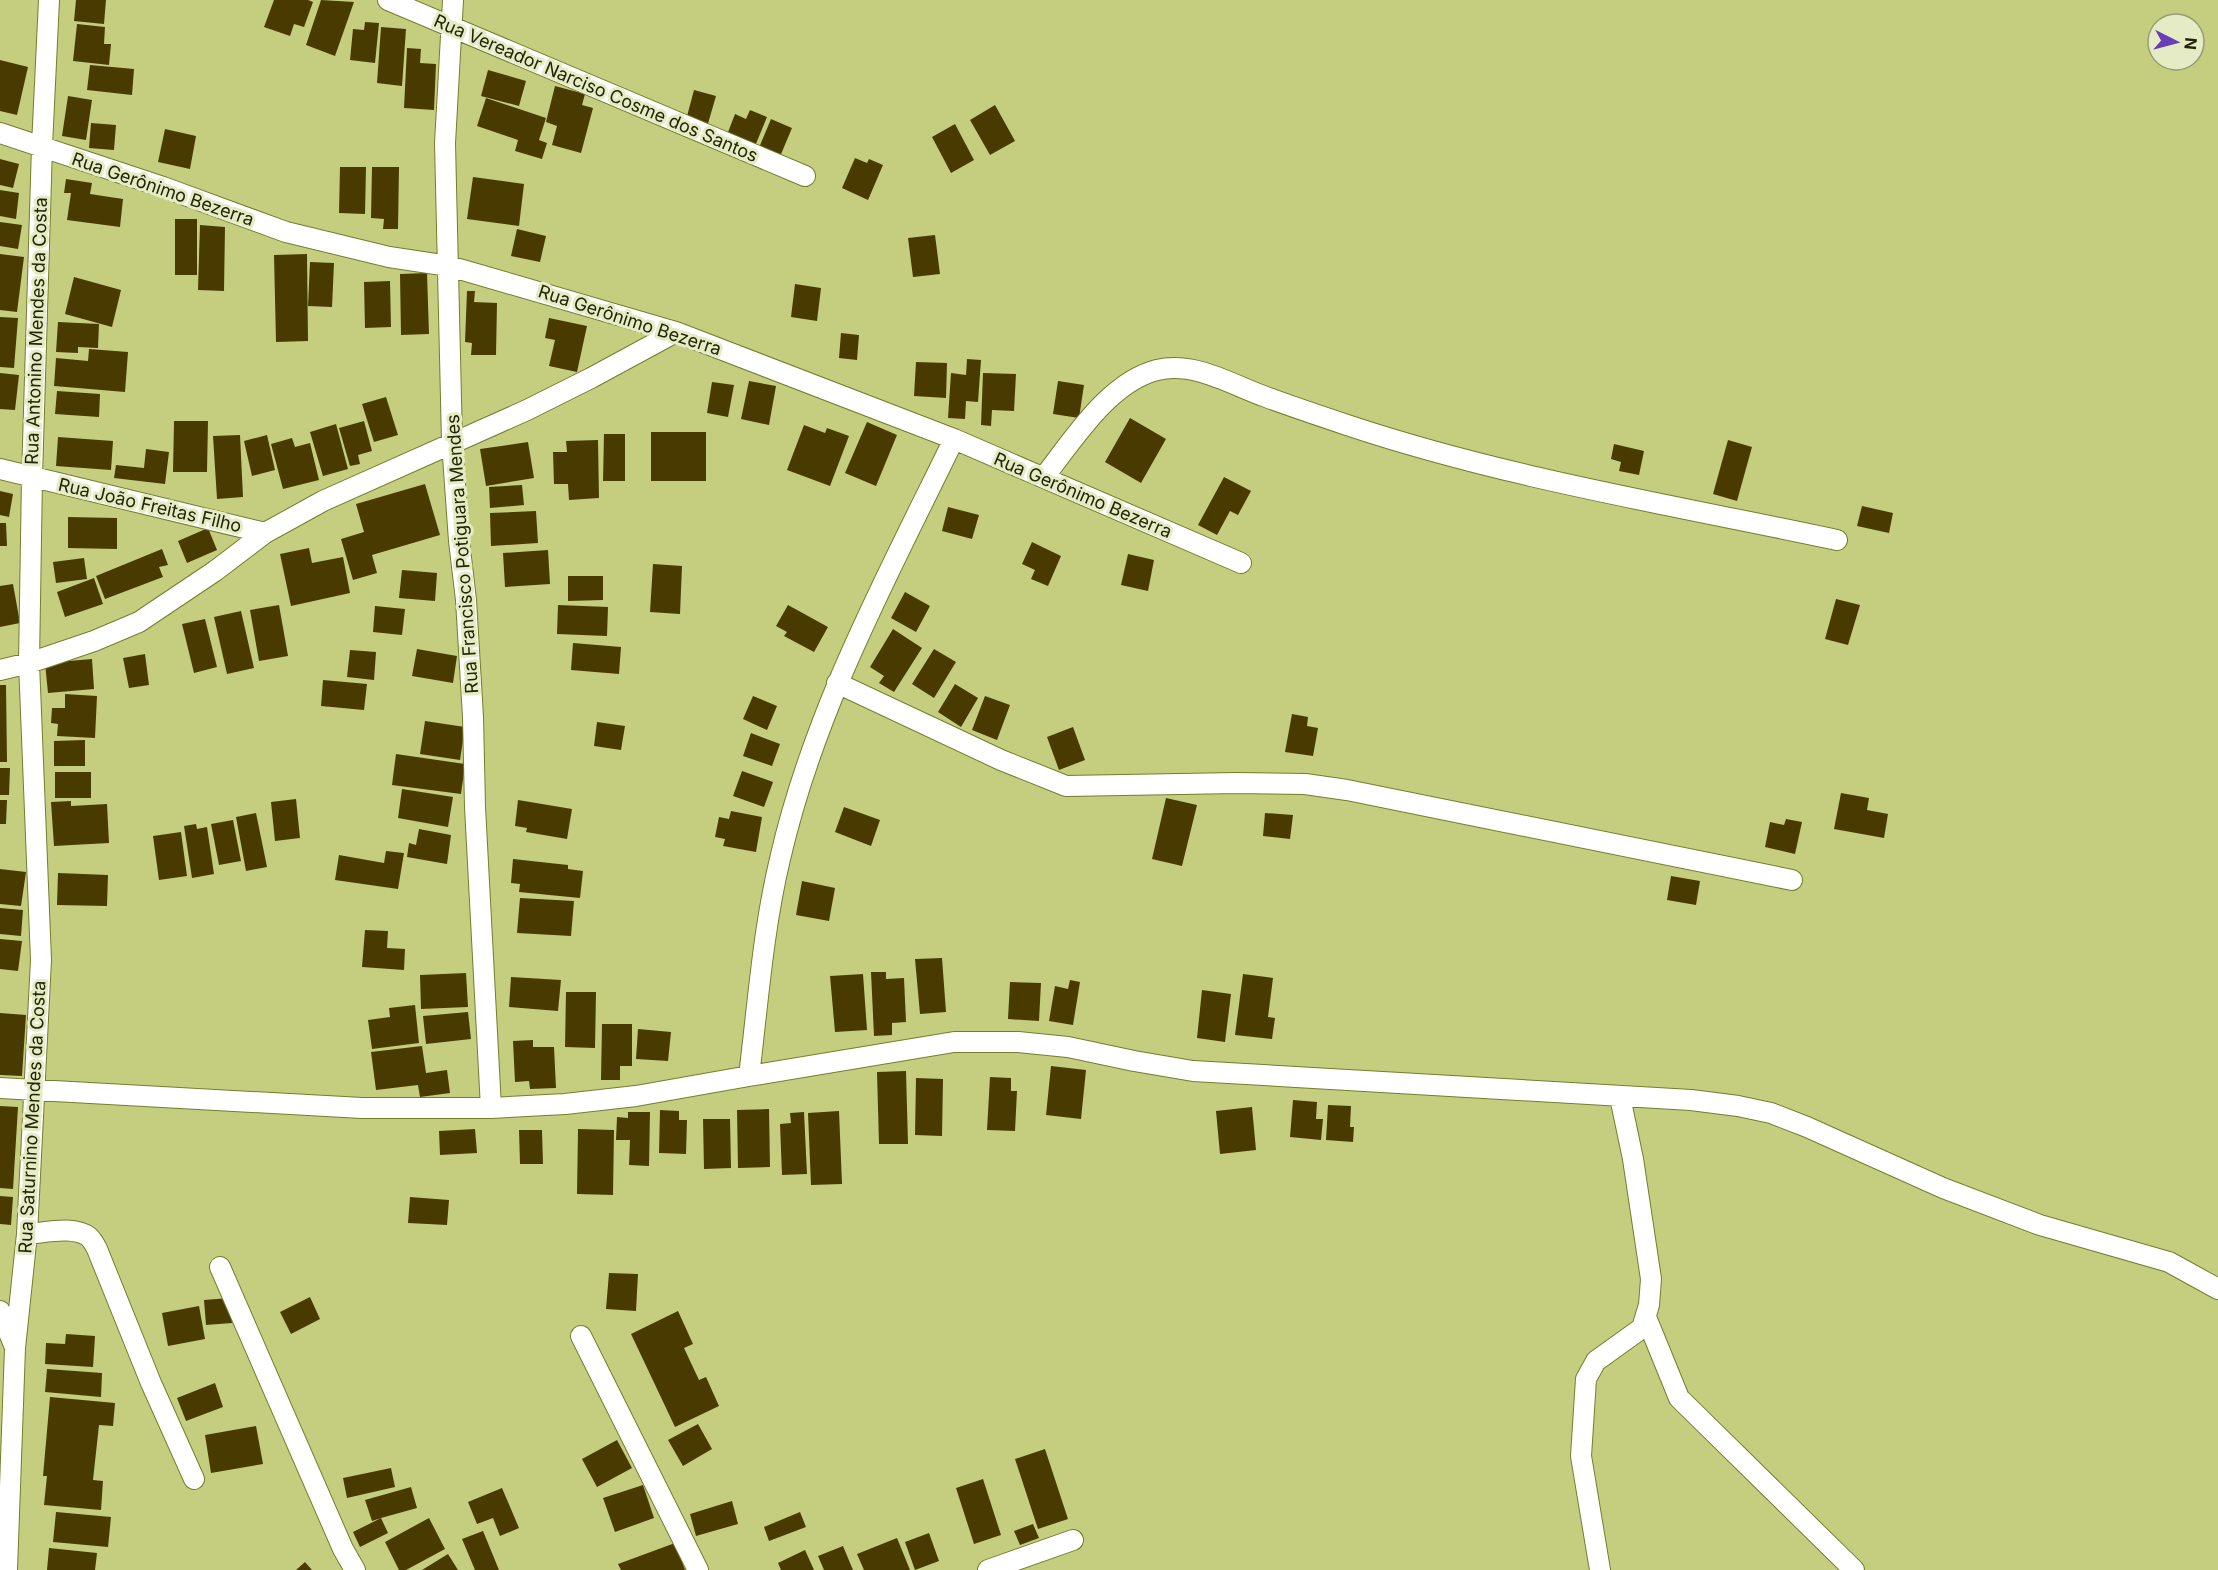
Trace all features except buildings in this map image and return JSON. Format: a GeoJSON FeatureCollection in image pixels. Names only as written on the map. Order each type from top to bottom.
{"type":"FeatureCollection","features":[{"type":"Feature","properties":{"kind":"street","name":"Rua Antonino Mendes da Costa"},"geometry":{"type":"LineString","coordinates":[[29,663],[32,477],[49,0]]}},
{"type":"Feature","properties":{"kind":"street","name":"Rua Vereador Narciso Cosme dos Santos"},"geometry":{"type":"LineString","coordinates":[[388,0],[805,177]]}},
{"type":"Feature","properties":{"kind":"street","name":"Rua Francisco Potiguara Mendes"},"geometry":{"type":"LineString","coordinates":[[453,0],[445,143],[452,442],[472,694],[475,807],[491,1108]]}},
{"type":"Feature","properties":{"kind":"street","name":"Rua Gerônimo Bezerra"},"geometry":{"type":"LineString","coordinates":[[0,133],[285,232],[389,256],[449,266],[676,332],[954,439],[1241,563]]}},
{"type":"Feature","properties":{"kind":"street"},"geometry":{"type":"LineString","coordinates":[[0,670],[29,663],[94,641],[139,622],[215,571],[265,533],[323,501],[570,389],[676,332]]}},
{"type":"Feature","properties":{"kind":"street"},"geometry":{"type":"LineString","coordinates":[[1044,477],[1093,414],[1127,384],[1158,370],[1186,369],[1214,376],[1263,396],[1370,432],[1509,471],[1837,540]]}},
{"type":"Feature","properties":{"kind":"street"},"geometry":{"type":"LineString","coordinates":[[749,1076],[767,922],[780,858],[804,771],[837,683],[954,439]]}},
{"type":"Feature","properties":{"kind":"street","name":"Rua João Freitas Filho"},"geometry":{"type":"LineString","coordinates":[[0,469],[265,533]]}},
{"type":"Feature","properties":{"kind":"street","name":"Rua Saturnino Mendes da Costa"},"geometry":{"type":"LineString","coordinates":[[7,1570],[15,1348],[27,1234],[41,960],[29,663]]}},
{"type":"Feature","properties":{"kind":"street"},"geometry":{"type":"LineString","coordinates":[[837,683],[1001,760],[1066,786],[1305,784],[1347,790],[1792,880]]}},
{"type":"Feature","properties":{"kind":"street"},"geometry":{"type":"LineString","coordinates":[[0,1088],[362,1108],[491,1108],[565,1104],[636,1096],[954,1042],[1018,1042],[1068,1047],[1193,1071],[1691,1100],[1771,1113],[1943,1188],[2040,1225],[2169,1262],[2218,1289]]}},
{"type":"Feature","properties":{"kind":"street"},"geometry":{"type":"LineString","coordinates":[[1600,1570],[1581,1456],[1586,1379],[1596,1361],[1637,1333],[1646,1317],[1651,1279],[1631,1150],[1620,1097]]}},
{"type":"Feature","properties":{"kind":"street"},"geometry":{"type":"LineString","coordinates":[[27,1234],[72,1231],[88,1237],[97,1249],[151,1383],[194,1479]]}},
{"type":"Feature","properties":{"kind":"street"},"geometry":{"type":"LineString","coordinates":[[219,1267],[343,1549],[355,1570]]}},
{"type":"Feature","properties":{"kind":"street"},"geometry":{"type":"LineString","coordinates":[[0,1311],[15,1348]]}},
{"type":"Feature","properties":{"kind":"street"},"geometry":{"type":"LineString","coordinates":[[1646,1317],[1679,1398],[1854,1570]]}},
{"type":"Feature","properties":{"kind":"street"},"geometry":{"type":"LineString","coordinates":[[581,1336],[698,1570]]}},
{"type":"Feature","properties":{"kind":"street"},"geometry":{"type":"LineString","coordinates":[[988,1570],[1073,1539]]}}]}
